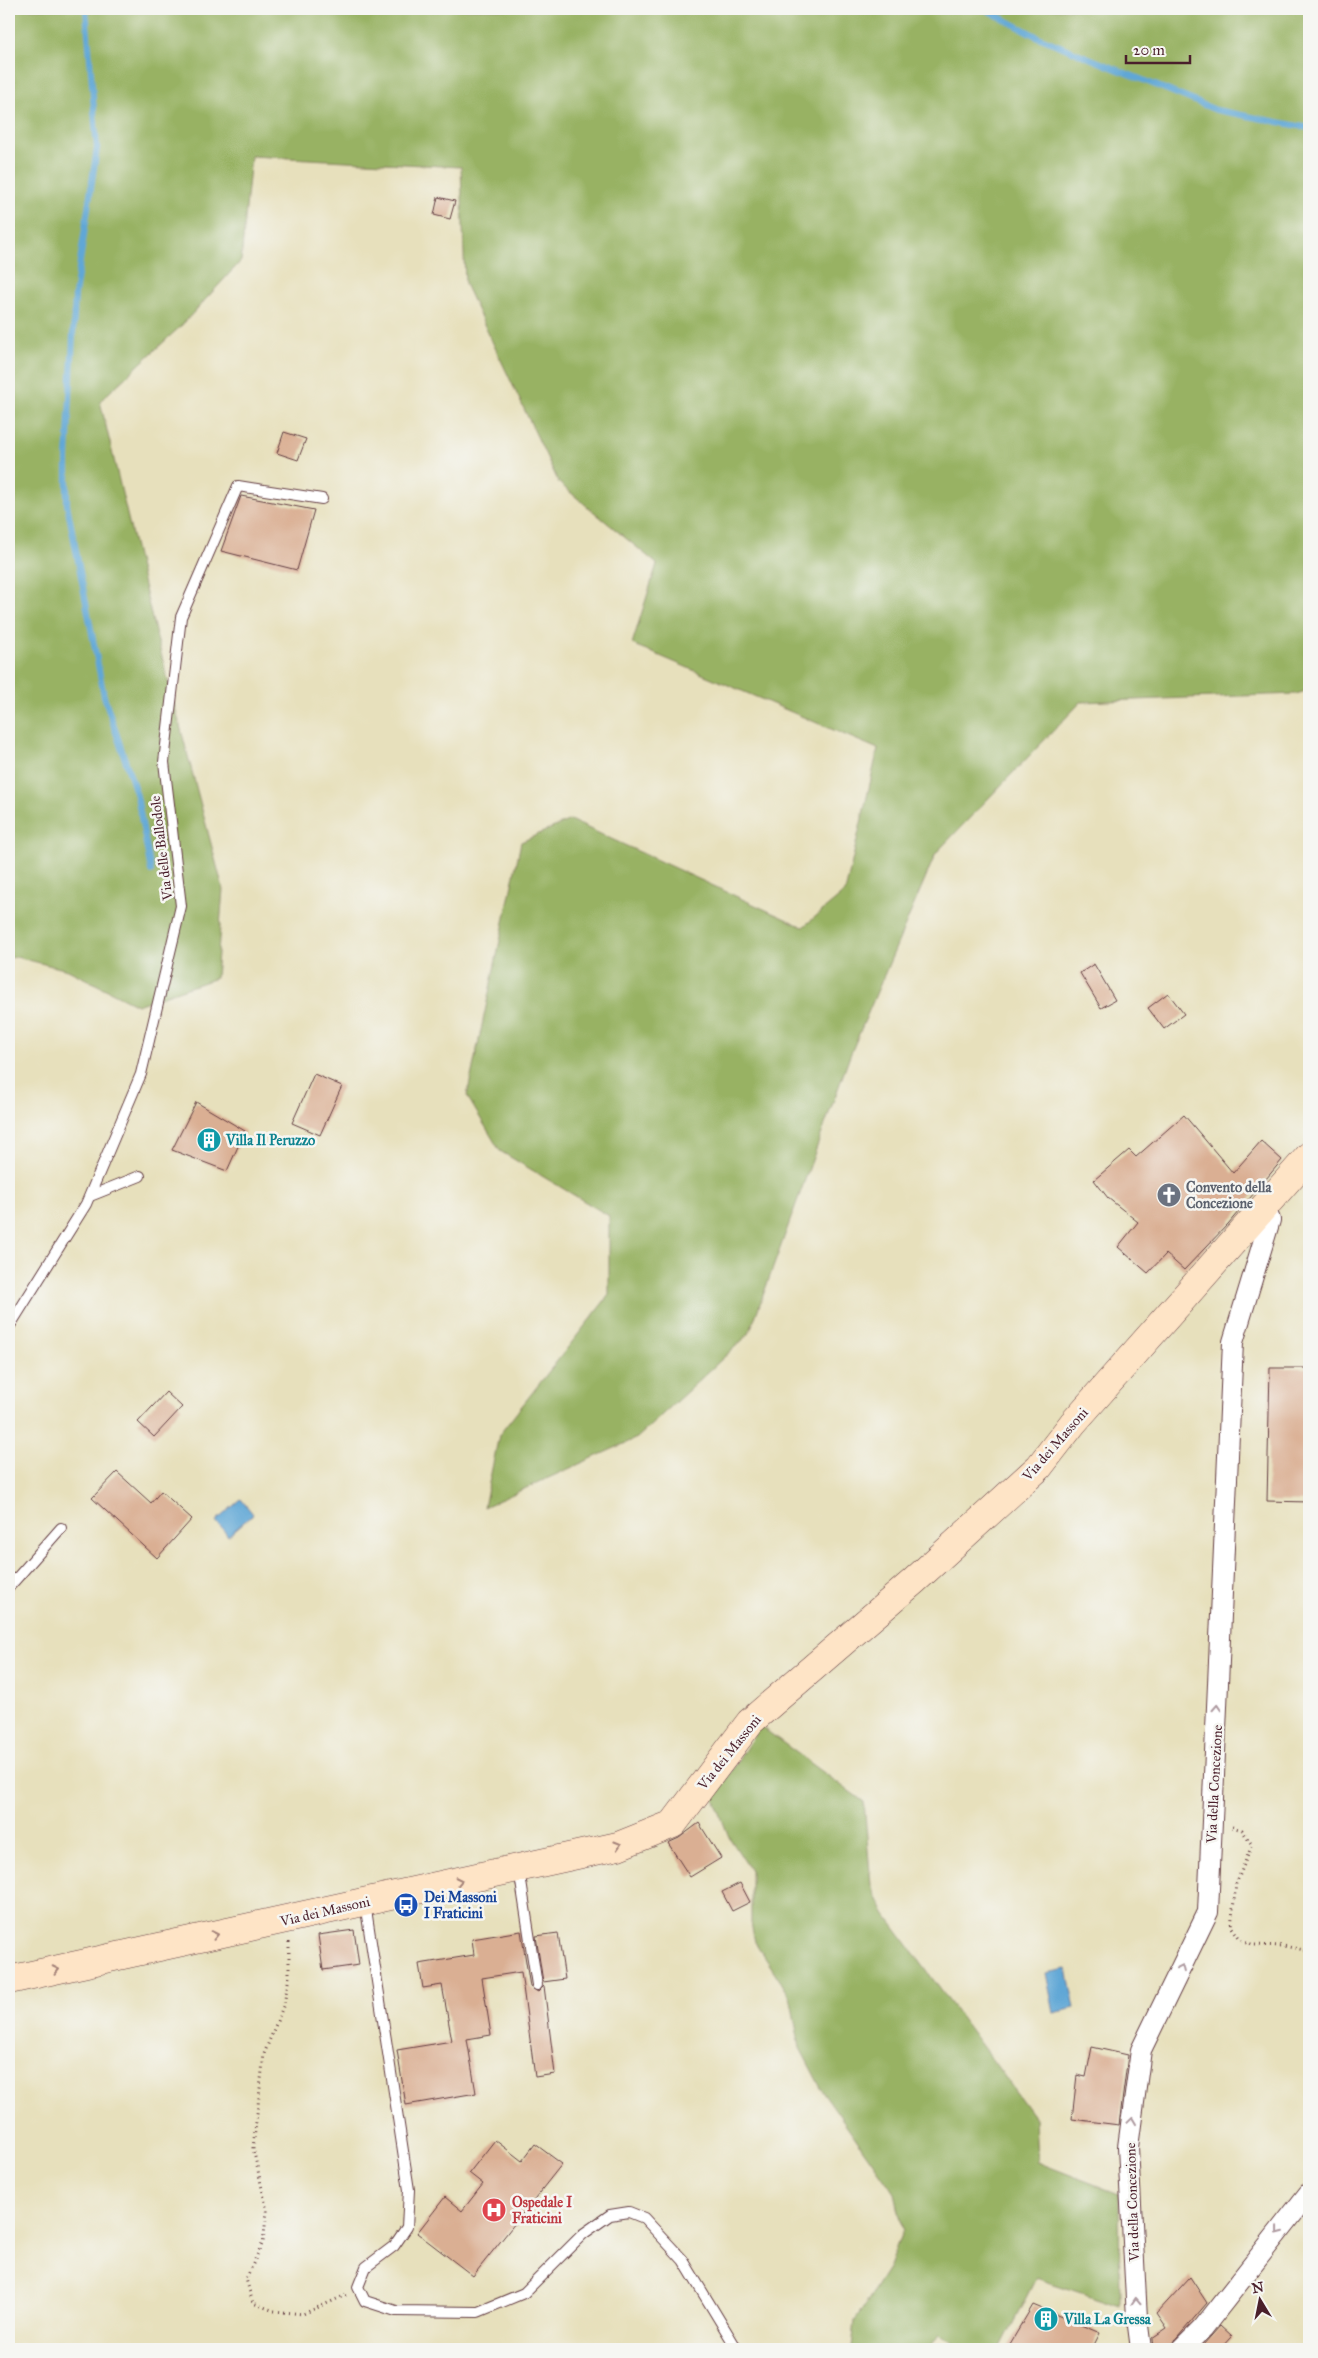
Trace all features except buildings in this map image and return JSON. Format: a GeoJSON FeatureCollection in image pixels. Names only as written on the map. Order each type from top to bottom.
{"type":"FeatureCollection","features":[{"type":"Feature","properties":{"kind":"street","name":"Via dei Massoni"},"geometry":{"type":"LineString","coordinates":[[9,1980],[618,1846],[673,1824],[750,1722],[914,1581],[1039,1467],[1073,1423],[1309,1156]]}},
{"type":"Feature","properties":{"kind":"street","name":"Via della Concezione"},"geometry":{"type":"LineString","coordinates":[[1142,2349],[1137,2318],[1129,2137],[1141,2050],[1208,1912],[1233,1342],[1270,1220],[1265,1208]]}},
{"type":"Feature","properties":{"kind":"street"},"geometry":{"type":"LineString","coordinates":[[1182,2349],[1203,2328],[1309,2193]]}},
{"type":"Feature","properties":{"kind":"lane","name":"Via delle Ballodole"},"geometry":{"type":"LineString","coordinates":[[9,1327],[90,1196],[141,1074],[181,906],[164,762],[181,616],[238,486],[322,499]]}},
{"type":"Feature","properties":{"kind":"lane"},"geometry":{"type":"LineString","coordinates":[[90,1196],[140,1176]]}},
{"type":"Feature","properties":{"kind":"lane"},"geometry":{"type":"LineString","coordinates":[[9,1587],[61,1528]]}},
{"type":"Feature","properties":{"kind":"lane"},"geometry":{"type":"LineString","coordinates":[[519,1868],[537,1985]]}},
{"type":"Feature","properties":{"kind":"lane"},"geometry":{"type":"LineString","coordinates":[[365,1902],[409,2190],[407,2227],[394,2246],[366,2267],[358,2287],[365,2301],[396,2311],[478,2312],[524,2293],[583,2234],[610,2215],[629,2212],[644,2218],[683,2260],[737,2349]]}},
{"type":"Feature","properties":{"kind":"path"},"geometry":{"type":"LineString","coordinates":[[1212,1822],[1242,1830],[1252,1844],[1236,1884],[1231,1926],[1240,1939],[1253,1945],[1284,1946],[1309,1951]]}},
{"type":"Feature","properties":{"kind":"path"},"geometry":{"type":"LineString","coordinates":[[286,1919],[289,1943],[289,1977],[284,2004],[264,2054],[253,2148],[267,2211],[263,2242],[246,2278],[253,2303],[274,2311],[303,2314],[336,2301],[358,2287]]}},
{"type":"Feature","properties":{"kind":"green space"},"geometry":{"type":"Polygon","coordinates":[[[9,9],[1309,9],[1309,690],[1296,694],[1081,702],[936,853],[851,1053],[749,1334],[637,1438],[484,1507],[499,1435],[609,1295],[609,1216],[500,1151],[467,1096],[521,842],[570,820],[803,927],[845,892],[878,749],[632,644],[657,564],[559,483],[465,284],[461,167],[251,156],[241,261],[182,325],[100,401],[154,627],[223,889],[216,978],[137,1005],[68,970],[16,957],[9,958],[9,9]]]}},
{"type":"Feature","properties":{"kind":"green space"},"geometry":{"type":"Polygon","coordinates":[[[760,1726],[864,1802],[871,1885],[885,1914],[1035,2118],[1037,2162],[1119,2194],[1120,2306],[1036,2278],[1000,2349],[965,2349],[939,2334],[929,2349],[855,2349],[852,2347],[855,2321],[888,2269],[903,2229],[895,2194],[823,2092],[800,2048],[790,1996],[755,1942],[751,1923],[751,1871],[729,1837],[714,1799],[760,1726]]]}},
{"type":"Feature","properties":{"kind":"water"},"geometry":{"type":"Polygon","coordinates":[[[241,1499],[253,1514],[228,1536],[216,1521],[241,1499]]]}},
{"type":"Feature","properties":{"kind":"water"},"geometry":{"type":"Polygon","coordinates":[[[1067,1969],[1075,2008],[1054,2013],[1046,1973],[1067,1969]]]}},
{"type":"Feature","properties":{"kind":"waterway"},"geometry":{"type":"LineString","coordinates":[[86,9],[97,148],[75,295],[67,458],[67,504],[104,696],[137,796],[151,871]]}},
{"type":"Feature","properties":{"kind":"waterway"},"geometry":{"type":"LineString","coordinates":[[985,9],[1038,37],[1216,110],[1309,128]]}},
{"type":"Feature","properties":{"kind":"place","name":"Villa Il Peruzzo"},"geometry":{"type":"Point","coordinates":[209,1140]}},
{"type":"Feature","properties":{"kind":"place","name":"Convento della Concezione"},"geometry":{"type":"Point","coordinates":[1169,1195]}},
{"type":"Feature","properties":{"kind":"place","name":"Dei Massoni I Fraticini"},"geometry":{"type":"Point","coordinates":[406,1905]}},
{"type":"Feature","properties":{"kind":"place","name":"Ospedale I Fraticini"},"geometry":{"type":"Point","coordinates":[494,2210]}},
{"type":"Feature","properties":{"kind":"place","name":"Villa La Gressa"},"geometry":{"type":"Point","coordinates":[1046,2319]}}]}
